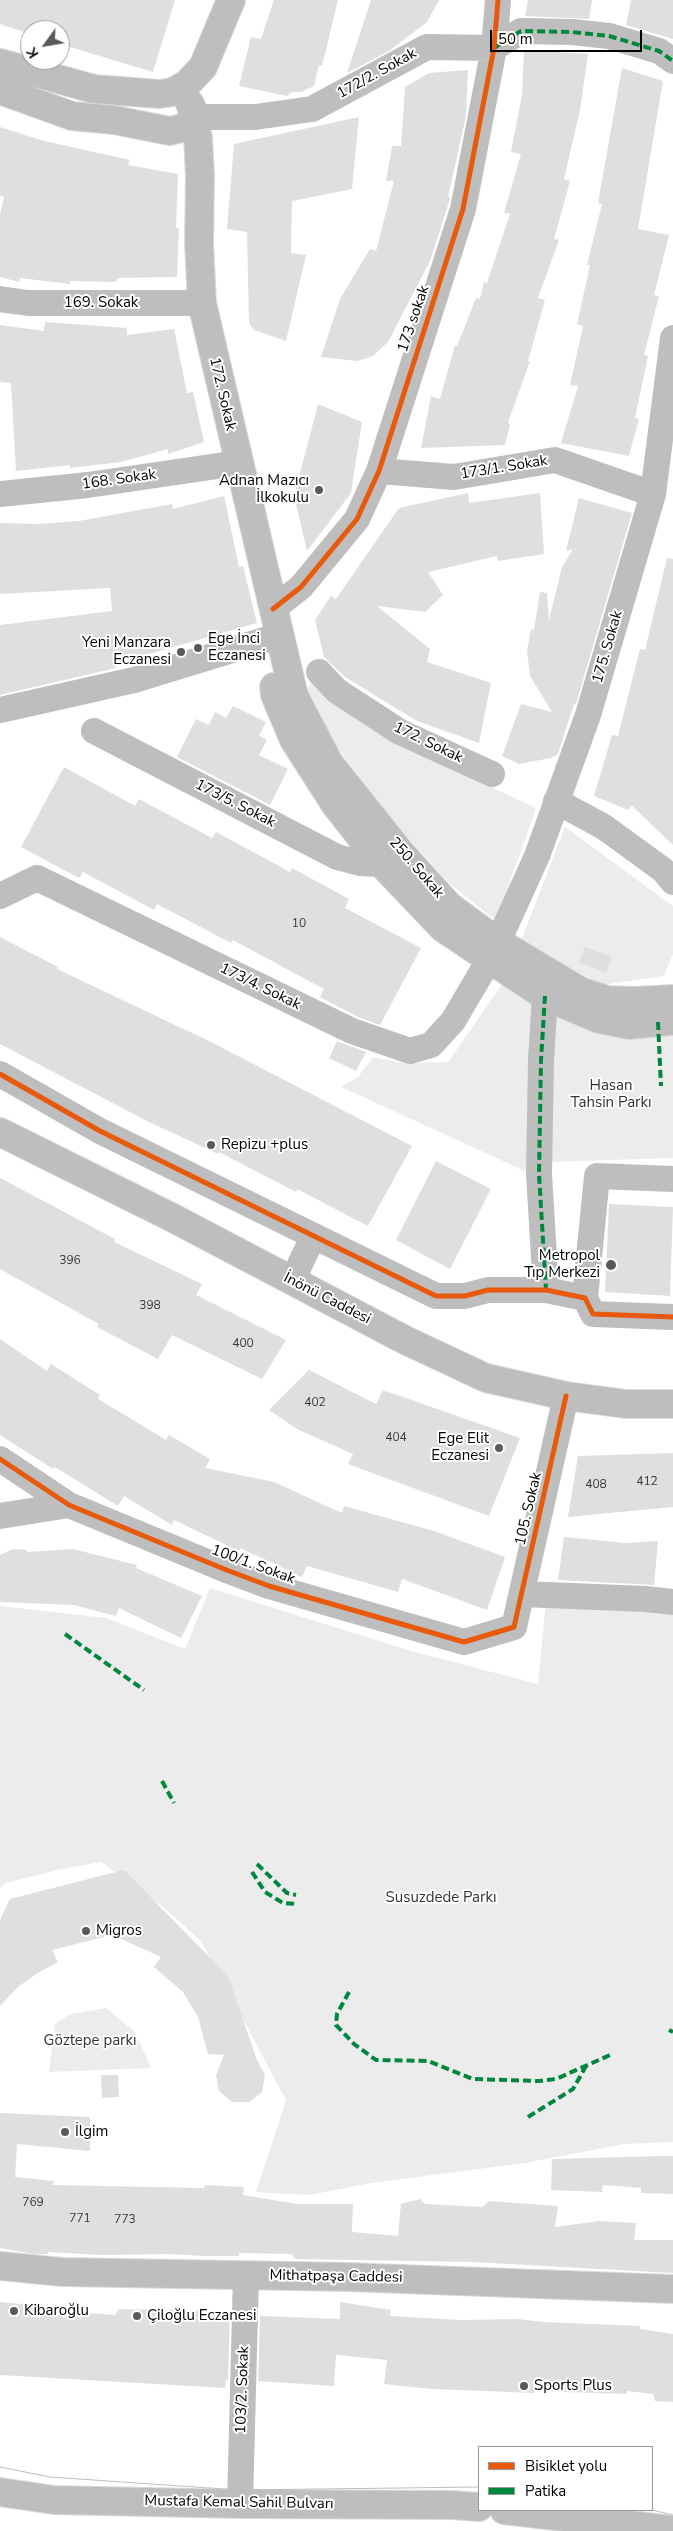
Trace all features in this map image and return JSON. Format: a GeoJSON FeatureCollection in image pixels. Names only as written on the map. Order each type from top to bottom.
{"type":"FeatureCollection","features":[{"type":"Feature","properties":{"kind":"main road"},"geometry":{"type":"LineString","coordinates":[[0,90],[72,116],[182,122],[199,104],[211,52],[231,0]]}},
{"type":"Feature","properties":{"kind":"main road"},"geometry":{"type":"LineString","coordinates":[[166,93],[187,84],[198,73],[211,52]]}},
{"type":"Feature","properties":{"kind":"main road"},"geometry":{"type":"LineString","coordinates":[[0,63],[94,89],[166,93],[188,100],[182,122]]}},
{"type":"Feature","properties":{"kind":"main road","name":"172. Sokak"},"geometry":{"type":"LineString","coordinates":[[166,93],[152,99],[148,110],[150,120],[182,122],[198,138],[200,176],[199,243],[202,303],[273,609]]}},
{"type":"Feature","properties":{"kind":"main road"},"geometry":{"type":"LineString","coordinates":[[268,639],[273,609]]}},
{"type":"Feature","properties":{"kind":"main road","name":"250. Sokak"},"geometry":{"type":"LineString","coordinates":[[273,609],[279,626],[294,696],[329,763],[391,858]]}},
{"type":"Feature","properties":{"kind":"main road","name":"250. Sokak"},"geometry":{"type":"LineString","coordinates":[[268,639],[274,694],[294,740],[335,804],[391,858],[449,906],[494,951],[545,996],[599,1019],[629,1025],[673,1021]]}},
{"type":"Feature","properties":{"kind":"main road","name":"250. Sokak"},"geometry":{"type":"LineString","coordinates":[[494,951],[580,991],[607,1000],[673,999]]}},
{"type":"Feature","properties":{"kind":"main road","name":"İnönü Caddesi"},"geometry":{"type":"LineString","coordinates":[[0,1132],[173,1218],[405,1340],[486,1378],[566,1396],[626,1404],[673,1404]]}},
{"type":"Feature","properties":{"kind":"main road","name":"Mithatpaşa Caddesi"},"geometry":{"type":"LineString","coordinates":[[0,2266],[62,2272],[348,2276],[673,2289]]}},
{"type":"Feature","properties":{"kind":"main road","name":"Mustafa Kemal Sahil Bulvarı"},"geometry":{"type":"LineString","coordinates":[[0,2492],[54,2500],[240,2504],[452,2505],[478,2507]]}},
{"type":"Feature","properties":{"kind":"main road"},"geometry":{"type":"LineString","coordinates":[[512,2511],[673,2530]]}},
{"type":"Feature","properties":{"kind":"street","name":"173 sokak"},"geometry":{"type":"LineString","coordinates":[[273,609],[301,586],[357,519],[379,471],[463,209],[494,48],[498,0]]}},
{"type":"Feature","properties":{"kind":"street"},"geometry":{"type":"LineString","coordinates":[[494,48],[521,31],[572,32],[608,36],[658,51],[673,62]]}},
{"type":"Feature","properties":{"kind":"street","name":"172/2. Sokak"},"geometry":{"type":"LineString","coordinates":[[182,122],[255,118],[312,109],[427,47],[494,48]]}},
{"type":"Feature","properties":{"kind":"street","name":"169. Sokak"},"geometry":{"type":"LineString","coordinates":[[0,299],[28,302],[202,303]]}},
{"type":"Feature","properties":{"kind":"street","name":"175. Sokak"},"geometry":{"type":"LineString","coordinates":[[494,951],[537,856],[588,715],[653,494],[673,338]]}},
{"type":"Feature","properties":{"kind":"street","name":"173/1. Sokak"},"geometry":{"type":"LineString","coordinates":[[379,471],[454,477],[555,460],[653,494]]}},
{"type":"Feature","properties":{"kind":"street","name":"168. Sokak"},"geometry":{"type":"LineString","coordinates":[[0,494],[88,485],[238,463]]}},
{"type":"Feature","properties":{"kind":"street"},"geometry":{"type":"LineString","coordinates":[[0,710],[134,680],[268,639]]}},
{"type":"Feature","properties":{"kind":"street","name":"172. Sokak"},"geometry":{"type":"LineString","coordinates":[[319,672],[337,691],[400,732],[492,774]]}},
{"type":"Feature","properties":{"kind":"street","name":"173/5. Sokak"},"geometry":{"type":"LineString","coordinates":[[94,731],[337,857],[360,863],[391,858]]}},
{"type":"Feature","properties":{"kind":"street"},"geometry":{"type":"LineString","coordinates":[[556,801],[604,827],[663,870],[673,882]]}},
{"type":"Feature","properties":{"kind":"street","name":"173/4. Sokak"},"geometry":{"type":"LineString","coordinates":[[0,896],[37,878],[352,1032],[410,1051],[431,1045],[453,1021],[494,951]]}},
{"type":"Feature","properties":{"kind":"street"},"geometry":{"type":"LineString","coordinates":[[545,996],[541,1060],[539,1174],[546,1290]]}},
{"type":"Feature","properties":{"kind":"street"},"geometry":{"type":"LineString","coordinates":[[0,1074],[100,1131],[436,1296],[465,1296],[488,1290],[546,1290],[585,1298]]}},
{"type":"Feature","properties":{"kind":"street"},"geometry":{"type":"LineString","coordinates":[[673,1179],[597,1176],[585,1298],[593,1314],[673,1317]]}},
{"type":"Feature","properties":{"kind":"street"},"geometry":{"type":"LineString","coordinates":[[292,1281],[313,1237]]}},
{"type":"Feature","properties":{"kind":"street","name":"105. Sokak"},"geometry":{"type":"LineString","coordinates":[[514,1627],[566,1396]]}},
{"type":"Feature","properties":{"kind":"street","name":"100/1. Sokak"},"geometry":{"type":"LineString","coordinates":[[0,1459],[70,1505],[269,1586],[464,1642],[514,1627]]}},
{"type":"Feature","properties":{"kind":"street"},"geometry":{"type":"LineString","coordinates":[[0,1511],[39,1486]]}},
{"type":"Feature","properties":{"kind":"street"},"geometry":{"type":"LineString","coordinates":[[0,1516],[70,1505]]}},
{"type":"Feature","properties":{"kind":"street"},"geometry":{"type":"LineString","coordinates":[[522,1594],[646,1599],[673,1602]]}},
{"type":"Feature","properties":{"kind":"street","name":"103/2. Sokak"},"geometry":{"type":"LineString","coordinates":[[240,2504],[246,2275]]}},
{"type":"Feature","properties":{"kind":"green space"},"geometry":{"type":"Polygon","coordinates":[[[314,678],[409,748],[536,808],[496,921],[449,883],[388,816],[328,735],[307,689],[314,678]]]}},
{"type":"Feature","properties":{"kind":"green space"},"geometry":{"type":"Polygon","coordinates":[[[565,827],[673,906],[673,954],[664,976],[602,985],[521,941],[565,827]]]}},
{"type":"Feature","properties":{"kind":"green space"},"geometry":{"type":"Polygon","coordinates":[[[503,983],[533,1003],[527,1172],[341,1087],[358,1077],[373,1057],[403,1063],[448,1062],[503,983]]]}},
{"type":"Feature","properties":{"kind":"green space","name":"Hasan Tahsin Parkı"},"geometry":{"type":"Polygon","coordinates":[[[550,1006],[673,1030],[673,1158],[547,1162],[550,1006]]]}},
{"type":"Feature","properties":{"kind":"green space","name":"Susuzdede Parkı"},"geometry":{"type":"Polygon","coordinates":[[[210,1588],[411,1651],[538,1684],[546,1601],[673,1614],[673,2142],[624,2144],[525,2163],[371,2183],[310,2195],[256,2192],[286,2100],[201,1941],[162,1906],[101,1862],[57,1870],[6,1883],[0,1888],[0,1606],[106,1618],[185,1649],[210,1588]]]}},
{"type":"Feature","properties":{"kind":"green space","name":"Göztepe parkı"},"geometry":{"type":"Polygon","coordinates":[[[106,2008],[135,2032],[151,2068],[49,2072],[55,2024],[70,2014],[106,2008]]]}},
{"type":"Feature","properties":{"kind":"building"},"geometry":{"type":"Polygon","coordinates":[[[0,0],[175,0],[153,72],[70,47],[70,20],[20,20],[20,31],[0,24],[0,0]]]}},
{"type":"Feature","properties":{"kind":"building"},"geometry":{"type":"Polygon","coordinates":[[[274,0],[338,0],[322,66],[319,65],[314,86],[301,92],[292,92],[287,96],[239,86],[251,37],[261,39],[274,0]]]}},
{"type":"Feature","properties":{"kind":"building"},"geometry":{"type":"Polygon","coordinates":[[[371,0],[439,0],[427,22],[389,51],[347,73],[371,0]]]}},
{"type":"Feature","properties":{"kind":"building"},"geometry":{"type":"Polygon","coordinates":[[[528,0],[592,0],[589,19],[525,16],[528,0]]]}},
{"type":"Feature","properties":{"kind":"building"},"geometry":{"type":"Polygon","coordinates":[[[631,0],[673,0],[673,39],[626,25],[631,0]]]}},
{"type":"Feature","properties":{"kind":"building"},"geometry":{"type":"Polygon","coordinates":[[[524,50],[588,54],[580,110],[564,179],[570,181],[554,239],[559,240],[538,298],[545,300],[528,361],[530,361],[508,422],[510,425],[505,445],[421,448],[431,396],[440,399],[455,345],[457,346],[476,298],[480,299],[484,282],[487,283],[510,214],[504,213],[521,154],[511,152],[522,95],[524,50]]]}},
{"type":"Feature","properties":{"kind":"building"},"geometry":{"type":"Polygon","coordinates":[[[622,68],[663,81],[638,229],[669,235],[654,295],[659,296],[644,355],[648,356],[635,418],[639,419],[629,456],[561,443],[578,386],[570,385],[583,326],[577,324],[590,265],[587,265],[602,204],[598,203],[622,68]]]}},
{"type":"Feature","properties":{"kind":"building"},"geometry":{"type":"Polygon","coordinates":[[[468,70],[466,116],[448,197],[450,197],[430,261],[388,342],[373,356],[357,361],[321,357],[340,299],[370,249],[376,251],[394,181],[386,181],[392,146],[401,146],[405,87],[429,73],[468,70]]]}},
{"type":"Feature","properties":{"kind":"building"},"geometry":{"type":"Polygon","coordinates":[[[359,117],[352,189],[292,201],[291,253],[306,255],[286,341],[254,330],[249,323],[247,232],[227,229],[234,144],[359,117]]]}},
{"type":"Feature","properties":{"kind":"building"},"geometry":{"type":"Polygon","coordinates":[[[0,127],[44,141],[130,160],[128,165],[178,174],[176,228],[179,228],[177,277],[117,278],[116,282],[70,281],[70,284],[20,278],[19,282],[0,277],[0,215],[4,197],[0,196],[0,127]]]}},
{"type":"Feature","properties":{"kind":"building"},"geometry":{"type":"Polygon","coordinates":[[[45,322],[127,328],[127,335],[174,329],[187,393],[193,392],[204,442],[168,454],[168,449],[121,462],[70,468],[70,465],[16,471],[11,383],[0,382],[0,325],[44,331],[45,322]]]}},
{"type":"Feature","properties":{"kind":"building"},"geometry":{"type":"Polygon","coordinates":[[[318,404],[362,422],[351,493],[307,551],[294,496],[318,404]]]}},
{"type":"Feature","properties":{"kind":"building"},"geometry":{"type":"Polygon","coordinates":[[[468,493],[469,503],[540,493],[544,554],[498,561],[497,556],[428,572],[443,595],[425,612],[377,606],[430,649],[427,662],[491,683],[479,743],[417,721],[345,677],[324,657],[315,620],[331,596],[336,599],[399,508],[468,493]]]}},
{"type":"Feature","properties":{"kind":"building"},"geometry":{"type":"Polygon","coordinates":[[[224,496],[239,567],[243,566],[257,623],[115,662],[116,668],[0,695],[0,625],[112,611],[110,588],[0,594],[0,523],[37,524],[79,521],[172,504],[173,509],[224,496]]]}},
{"type":"Feature","properties":{"kind":"building"},"geometry":{"type":"Polygon","coordinates":[[[579,498],[632,513],[576,704],[574,704],[558,754],[551,758],[519,764],[502,756],[521,704],[552,712],[530,676],[527,651],[531,629],[534,630],[540,592],[547,593],[549,620],[562,567],[573,549],[566,551],[579,498]]]}},
{"type":"Feature","properties":{"kind":"building"},"geometry":{"type":"Polygon","coordinates":[[[667,558],[673,559],[673,845],[632,806],[628,810],[594,796],[612,735],[618,736],[640,649],[645,650],[667,558]]]}},
{"type":"Feature","properties":{"kind":"building"},"geometry":{"type":"Polygon","coordinates":[[[233,706],[266,722],[259,736],[267,740],[259,755],[288,769],[270,805],[177,757],[196,719],[209,725],[215,712],[226,718],[233,706]]]}},
{"type":"Feature","properties":{"kind":"building"},"geometry":{"type":"Polygon","coordinates":[[[64,767],[135,806],[139,799],[212,838],[216,832],[290,872],[292,868],[349,899],[345,908],[421,948],[380,1025],[358,1017],[320,997],[324,989],[233,940],[231,943],[157,904],[154,910],[83,872],[79,878],[21,847],[64,767]]]}},
{"type":"Feature","properties":{"kind":"building"},"geometry":{"type":"Polygon","coordinates":[[[0,937],[58,967],[57,969],[209,1041],[412,1146],[368,1226],[297,1189],[296,1192],[219,1152],[218,1154],[151,1123],[0,1044],[0,937]]]}},
{"type":"Feature","properties":{"kind":"building"},"geometry":{"type":"Polygon","coordinates":[[[585,947],[612,957],[606,973],[579,962],[585,947]]]}},
{"type":"Feature","properties":{"kind":"building"},"geometry":{"type":"Polygon","coordinates":[[[337,1041],[366,1052],[356,1071],[329,1058],[337,1041]]]}},
{"type":"Feature","properties":{"kind":"building"},"geometry":{"type":"Polygon","coordinates":[[[436,1161],[491,1189],[450,1269],[396,1240],[436,1161]]]}},
{"type":"Feature","properties":{"kind":"building"},"geometry":{"type":"Polygon","coordinates":[[[0,1178],[115,1239],[114,1242],[202,1284],[196,1295],[286,1340],[262,1379],[172,1335],[158,1359],[97,1327],[99,1324],[0,1269],[0,1178]]]}},
{"type":"Feature","properties":{"kind":"building"},"geometry":{"type":"Polygon","coordinates":[[[609,1204],[673,1207],[670,1296],[605,1292],[609,1204]]]}},
{"type":"Feature","properties":{"kind":"building"},"geometry":{"type":"Polygon","coordinates":[[[0,1339],[47,1371],[51,1364],[100,1395],[98,1399],[166,1440],[169,1435],[210,1459],[205,1468],[274,1482],[342,1513],[344,1506],[434,1531],[505,1557],[487,1610],[402,1579],[398,1592],[307,1566],[302,1577],[240,1548],[239,1551],[174,1520],[172,1525],[124,1496],[118,1506],[55,1467],[53,1469],[0,1435],[0,1339]]]}},
{"type":"Feature","properties":{"kind":"building"},"geometry":{"type":"Polygon","coordinates":[[[309,1370],[376,1404],[383,1390],[520,1438],[489,1516],[348,1464],[353,1454],[297,1429],[269,1410],[309,1370]]]}},
{"type":"Feature","properties":{"kind":"building"},"geometry":{"type":"Polygon","coordinates":[[[673,1453],[673,1507],[568,1517],[578,1456],[673,1453]]]}},
{"type":"Feature","properties":{"kind":"building"},"geometry":{"type":"Polygon","coordinates":[[[564,1537],[626,1543],[658,1541],[654,1585],[558,1580],[564,1537]]]}},
{"type":"Feature","properties":{"kind":"building"},"geometry":{"type":"Polygon","coordinates":[[[13,1549],[27,1550],[27,1552],[73,1549],[137,1565],[136,1568],[202,1596],[181,1638],[119,1608],[116,1616],[74,1605],[0,1602],[0,1555],[13,1549]]]}},
{"type":"Feature","properties":{"kind":"building"},"geometry":{"type":"Polygon","coordinates":[[[124,1870],[228,1976],[257,2060],[265,2075],[262,2092],[249,2102],[232,2102],[219,2091],[216,2075],[224,2055],[208,2054],[198,2017],[183,1992],[154,1967],[161,1957],[112,1935],[52,1950],[58,1962],[18,1987],[0,2006],[0,1920],[10,1899],[124,1870]]]}},
{"type":"Feature","properties":{"kind":"building"},"geometry":{"type":"Polygon","coordinates":[[[101,2075],[118,2075],[119,2097],[102,2098],[101,2075]]]}},
{"type":"Feature","properties":{"kind":"building"},"geometry":{"type":"Polygon","coordinates":[[[0,2113],[90,2117],[90,2151],[17,2144],[15,2177],[54,2181],[53,2185],[204,2188],[205,2185],[244,2187],[243,2195],[297,2204],[353,2204],[352,2232],[398,2236],[401,2204],[420,2199],[425,2204],[482,2207],[489,2201],[558,2206],[555,2227],[599,2221],[636,2223],[634,2240],[673,2240],[673,2273],[472,2262],[296,2259],[291,2254],[239,2253],[239,2256],[204,2256],[168,2254],[102,2255],[48,2252],[48,2254],[34,2254],[0,2248],[0,2113]]]}},
{"type":"Feature","properties":{"kind":"building"},"geometry":{"type":"Polygon","coordinates":[[[673,2156],[673,2194],[641,2193],[641,2188],[603,2185],[602,2192],[551,2190],[552,2159],[673,2156]]]}},
{"type":"Feature","properties":{"kind":"building"},"geometry":{"type":"Polygon","coordinates":[[[0,2302],[43,2306],[46,2310],[115,2315],[119,2309],[230,2311],[228,2380],[226,2380],[225,2388],[0,2375],[0,2302]]]}},
{"type":"Feature","properties":{"kind":"building"},"geometry":{"type":"Polygon","coordinates":[[[340,2302],[391,2310],[390,2316],[462,2320],[518,2319],[544,2322],[640,2326],[640,2329],[673,2334],[673,2402],[655,2401],[653,2394],[627,2391],[626,2394],[534,2391],[534,2393],[432,2389],[384,2384],[387,2360],[336,2355],[334,2386],[258,2381],[260,2316],[340,2319],[340,2302]]]}},
{"type":"Feature","properties":{"kind":"tram line"},"geometry":{"type":"LineString","coordinates":[[0,2467],[50,2477],[239,2490],[478,2487]]}},
{"type":"Feature","properties":{"kind":"tram line"},"geometry":{"type":"LineString","coordinates":[[653,2510],[673,2515]]}},
{"type":"Feature","properties":{"kind":"marked path"},"geometry":{"type":"LineString","coordinates":[[494,48],[521,31],[572,32],[609,36],[659,51],[673,61]]}},
{"type":"Feature","properties":{"kind":"marked path"},"geometry":{"type":"LineString","coordinates":[[545,996],[541,1060],[539,1174],[546,1290]]}},
{"type":"Feature","properties":{"kind":"marked path"},"geometry":{"type":"LineString","coordinates":[[658,1022],[661,1086]]}},
{"type":"Feature","properties":{"kind":"marked path"},"geometry":{"type":"LineString","coordinates":[[65,1634],[144,1690]]}},
{"type":"Feature","properties":{"kind":"marked path"},"geometry":{"type":"LineString","coordinates":[[162,1781],[174,1803]]}},
{"type":"Feature","properties":{"kind":"marked path"},"geometry":{"type":"LineString","coordinates":[[257,1864],[287,1893],[296,1895]]}},
{"type":"Feature","properties":{"kind":"marked path"},"geometry":{"type":"LineString","coordinates":[[252,1872],[265,1892],[283,1903],[296,1904]]}},
{"type":"Feature","properties":{"kind":"marked path"},"geometry":{"type":"LineString","coordinates":[[349,1992],[337,2014],[336,2025],[354,2044],[376,2060],[428,2061],[473,2079],[539,2081],[556,2079],[610,2055]]}},
{"type":"Feature","properties":{"kind":"marked path"},"geometry":{"type":"LineString","coordinates":[[669,2030],[673,2032]]}},
{"type":"Feature","properties":{"kind":"marked path"},"geometry":{"type":"LineString","coordinates":[[528,2117],[573,2089],[586,2066]]}},
{"type":"Feature","properties":{"kind":"cycle path"},"geometry":{"type":"LineString","coordinates":[[273,609],[301,587],[357,519],[379,471],[463,209],[494,48],[498,0]]}},
{"type":"Feature","properties":{"kind":"cycle path"},"geometry":{"type":"LineString","coordinates":[[0,1074],[100,1131],[436,1296],[465,1296],[488,1290],[546,1290],[585,1298],[593,1314],[673,1317]]}},
{"type":"Feature","properties":{"kind":"cycle path"},"geometry":{"type":"LineString","coordinates":[[0,1459],[69,1505],[224,1569],[269,1586],[464,1642],[514,1627],[566,1396]]}},
{"type":"Feature","properties":{"kind":"place","name":"Adnan Mazıcı İlkokulu"},"geometry":{"type":"Point","coordinates":[319,490]}},
{"type":"Feature","properties":{"kind":"place","name":"Ege İnci Eczanesi"},"geometry":{"type":"Point","coordinates":[198,648]}},
{"type":"Feature","properties":{"kind":"place","name":"Yeni Manzara Eczanesi"},"geometry":{"type":"Point","coordinates":[181,652]}},
{"type":"Feature","properties":{"kind":"place","name":"Repizu +plus"},"geometry":{"type":"Point","coordinates":[211,1145]}},
{"type":"Feature","properties":{"kind":"place","name":"Metropol Tıp Merkezi"},"geometry":{"type":"Point","coordinates":[611,1265]}},
{"type":"Feature","properties":{"kind":"place","name":"Ege Elit Eczanesi"},"geometry":{"type":"Point","coordinates":[499,1448]}},
{"type":"Feature","properties":{"kind":"place","name":"Migros"},"geometry":{"type":"Point","coordinates":[86,1931]}},
{"type":"Feature","properties":{"kind":"place","name":"İlgim"},"geometry":{"type":"Point","coordinates":[65,2132]}},
{"type":"Feature","properties":{"kind":"place","name":"Kibaroğlu"},"geometry":{"type":"Point","coordinates":[14,2311]}},
{"type":"Feature","properties":{"kind":"place","name":"Çiloğlu Eczanesi"},"geometry":{"type":"Point","coordinates":[137,2316]}},
{"type":"Feature","properties":{"kind":"place","name":"Sports Plus"},"geometry":{"type":"Point","coordinates":[524,2386]}}]}
